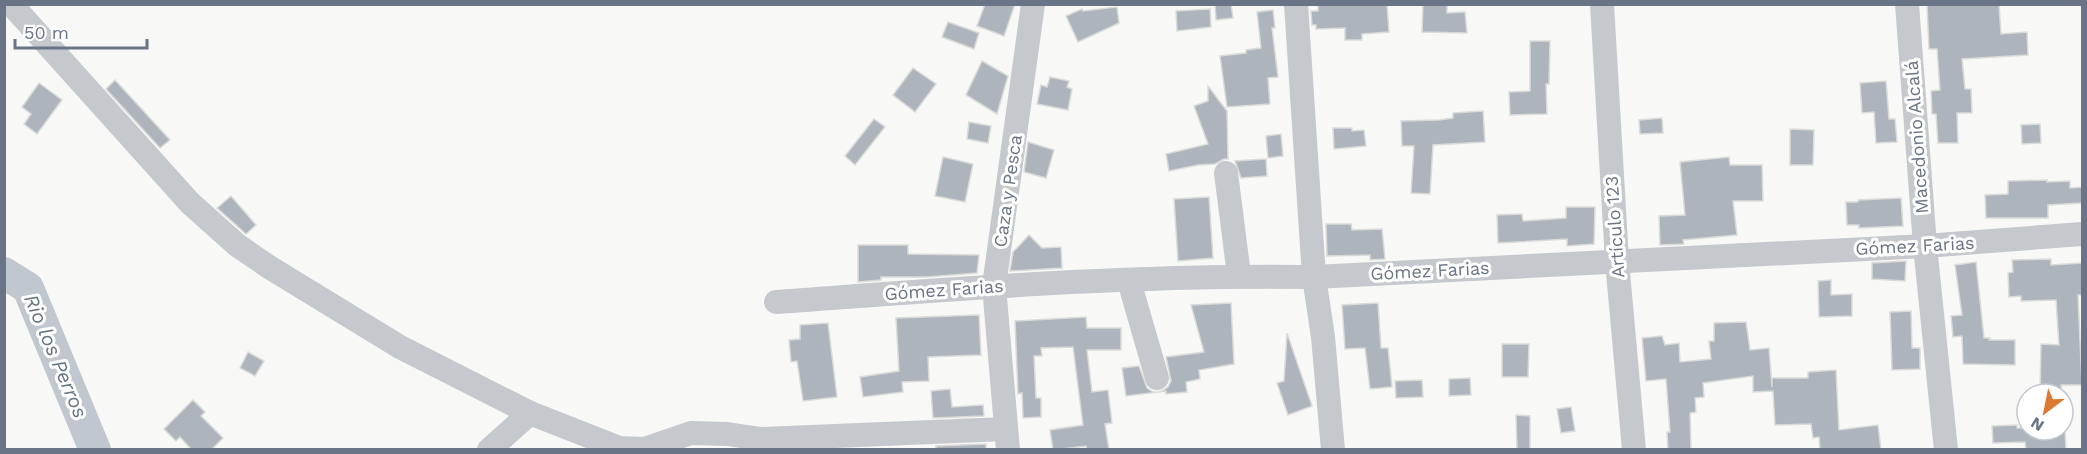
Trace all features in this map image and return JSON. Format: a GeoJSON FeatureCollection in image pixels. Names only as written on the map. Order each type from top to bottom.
{"type":"FeatureCollection","features":[{"type":"Feature","properties":{"kind":"street"},"geometry":{"type":"LineString","coordinates":[[11,4],[190,203],[237,245],[400,347],[530,413],[619,448],[644,449],[691,433],[733,442],[761,439],[1006,440]]}},
{"type":"Feature","properties":{"kind":"street","name":"Caza y Pesca"},"geometry":{"type":"LineString","coordinates":[[1006,440],[994,286],[1033,4]]}},
{"type":"Feature","properties":{"kind":"street"},"geometry":{"type":"LineString","coordinates":[[1296,4],[1314,277],[1323,338],[1333,450]]}},
{"type":"Feature","properties":{"kind":"street","name":"Artículo 123"},"geometry":{"type":"LineString","coordinates":[[1602,4],[1617,261],[1634,450]]}},
{"type":"Feature","properties":{"kind":"street","name":"Macedonio Alcalá"},"geometry":{"type":"LineString","coordinates":[[1907,4],[1925,246],[1946,450]]}},
{"type":"Feature","properties":{"kind":"street"},"geometry":{"type":"LineString","coordinates":[[1226,173],[1239,275]]}},
{"type":"Feature","properties":{"kind":"street","name":"Gómez Farias"},"geometry":{"type":"LineString","coordinates":[[776,302],[994,286],[1239,275],[1314,277],[1925,246],[2082,234]]}},
{"type":"Feature","properties":{"kind":"street"},"geometry":{"type":"LineString","coordinates":[[1130,281],[1157,378]]}},
{"type":"Feature","properties":{"kind":"street"},"geometry":{"type":"LineString","coordinates":[[489,450],[530,413]]}},
{"type":"Feature","properties":{"kind":"building"},"geometry":{"type":"Polygon","coordinates":[[[985,4],[1015,4],[1004,36],[977,26],[985,4]]]}},
{"type":"Feature","properties":{"kind":"building"},"geometry":{"type":"Polygon","coordinates":[[[1215,4],[1231,4],[1233,18],[1216,20],[1215,4]]]}},
{"type":"Feature","properties":{"kind":"building"},"geometry":{"type":"Polygon","coordinates":[[[1318,4],[1387,4],[1389,32],[1362,34],[1362,40],[1345,40],[1345,28],[1316,29],[1316,25],[1312,25],[1311,11],[1318,11],[1318,4]]]}},
{"type":"Feature","properties":{"kind":"building"},"geometry":{"type":"Polygon","coordinates":[[[1423,4],[1447,4],[1447,13],[1465,12],[1467,33],[1422,32],[1423,4]]]}},
{"type":"Feature","properties":{"kind":"building"},"geometry":{"type":"Polygon","coordinates":[[[1927,4],[1999,4],[2001,34],[2027,32],[2028,55],[1962,59],[1965,89],[1971,89],[1972,113],[1957,113],[1958,143],[1938,143],[1936,114],[1932,114],[1931,91],[1940,90],[1937,49],[1929,49],[1927,4]]]}},
{"type":"Feature","properties":{"kind":"building"},"geometry":{"type":"Polygon","coordinates":[[[1117,7],[1119,23],[1078,42],[1066,16],[1082,9],[1083,11],[1117,7]]]}},
{"type":"Feature","properties":{"kind":"building"},"geometry":{"type":"Polygon","coordinates":[[[1210,9],[1211,27],[1177,31],[1176,11],[1210,9]]]}},
{"type":"Feature","properties":{"kind":"building"},"geometry":{"type":"Polygon","coordinates":[[[1273,10],[1275,28],[1272,28],[1278,77],[1268,78],[1270,104],[1227,107],[1220,56],[1246,53],[1246,50],[1261,48],[1257,12],[1273,10]]]}},
{"type":"Feature","properties":{"kind":"building"},"geometry":{"type":"Polygon","coordinates":[[[948,22],[979,33],[974,49],[942,37],[948,22]]]}},
{"type":"Feature","properties":{"kind":"building"},"geometry":{"type":"Polygon","coordinates":[[[1530,41],[1550,41],[1549,84],[1546,84],[1547,114],[1510,115],[1509,92],[1530,91],[1530,41]]]}},
{"type":"Feature","properties":{"kind":"building"},"geometry":{"type":"Polygon","coordinates":[[[982,61],[1008,76],[997,114],[966,95],[982,61]]]}},
{"type":"Feature","properties":{"kind":"building"},"geometry":{"type":"Polygon","coordinates":[[[913,68],[936,84],[915,112],[893,95],[913,68]]]}},
{"type":"Feature","properties":{"kind":"building"},"geometry":{"type":"Polygon","coordinates":[[[1050,77],[1069,81],[1067,87],[1072,89],[1068,110],[1037,104],[1041,85],[1047,87],[1050,77]]]}},
{"type":"Feature","properties":{"kind":"building"},"geometry":{"type":"Polygon","coordinates":[[[115,80],[170,140],[160,148],[106,89],[115,80]]]}},
{"type":"Feature","properties":{"kind":"building"},"geometry":{"type":"Polygon","coordinates":[[[1886,81],[1889,119],[1895,119],[1897,142],[1876,143],[1874,112],[1862,113],[1860,83],[1886,81]]]}},
{"type":"Feature","properties":{"kind":"building"},"geometry":{"type":"Polygon","coordinates":[[[39,83],[62,100],[37,134],[24,124],[31,114],[22,107],[39,83]]]}},
{"type":"Feature","properties":{"kind":"building"},"geometry":{"type":"Polygon","coordinates":[[[1208,86],[1227,111],[1228,159],[1215,164],[1169,171],[1166,154],[1208,144],[1194,106],[1208,101],[1208,86]]]}},
{"type":"Feature","properties":{"kind":"building"},"geometry":{"type":"Polygon","coordinates":[[[1483,111],[1485,142],[1433,145],[1430,194],[1411,193],[1414,146],[1402,146],[1401,121],[1439,120],[1453,118],[1453,113],[1483,111]]]}},
{"type":"Feature","properties":{"kind":"building"},"geometry":{"type":"Polygon","coordinates":[[[1662,118],[1663,133],[1640,134],[1639,120],[1662,118]]]}},
{"type":"Feature","properties":{"kind":"building"},"geometry":{"type":"Polygon","coordinates":[[[874,119],[885,127],[855,165],[845,156],[874,119]]]}},
{"type":"Feature","properties":{"kind":"building"},"geometry":{"type":"Polygon","coordinates":[[[969,122],[991,126],[988,143],[967,139],[969,122]]]}},
{"type":"Feature","properties":{"kind":"building"},"geometry":{"type":"Polygon","coordinates":[[[2040,124],[2041,143],[2022,144],[2021,125],[2040,124]]]}},
{"type":"Feature","properties":{"kind":"building"},"geometry":{"type":"Polygon","coordinates":[[[1333,128],[1364,130],[1366,146],[1334,149],[1333,128]]]}},
{"type":"Feature","properties":{"kind":"building"},"geometry":{"type":"Polygon","coordinates":[[[1790,129],[1814,130],[1813,165],[1790,165],[1790,129]]]}},
{"type":"Feature","properties":{"kind":"building"},"geometry":{"type":"Polygon","coordinates":[[[1281,134],[1283,156],[1268,158],[1266,136],[1281,134]]]}},
{"type":"Feature","properties":{"kind":"building"},"geometry":{"type":"Polygon","coordinates":[[[1028,142],[1054,150],[1046,178],[1024,172],[1028,142]]]}},
{"type":"Feature","properties":{"kind":"building"},"geometry":{"type":"Polygon","coordinates":[[[943,157],[973,164],[965,202],[935,196],[943,157]]]}},
{"type":"Feature","properties":{"kind":"building"},"geometry":{"type":"Polygon","coordinates":[[[1729,157],[1730,165],[1762,165],[1763,201],[1733,201],[1737,235],[1683,240],[1684,244],[1660,245],[1659,216],[1685,215],[1680,162],[1729,157]]]}},
{"type":"Feature","properties":{"kind":"building"},"geometry":{"type":"Polygon","coordinates":[[[1266,159],[1267,176],[1241,178],[1235,161],[1266,159]]]}},
{"type":"Feature","properties":{"kind":"building"},"geometry":{"type":"Polygon","coordinates":[[[2047,180],[2047,182],[2070,181],[2070,188],[2082,187],[2082,203],[2048,205],[2048,218],[1986,218],[1985,195],[2008,194],[2008,181],[2047,180]]]}},
{"type":"Feature","properties":{"kind":"building"},"geometry":{"type":"Polygon","coordinates":[[[231,196],[256,225],[246,234],[217,208],[231,196]]]}},
{"type":"Feature","properties":{"kind":"building"},"geometry":{"type":"Polygon","coordinates":[[[1209,197],[1213,258],[1178,261],[1174,199],[1209,197]]]}},
{"type":"Feature","properties":{"kind":"building"},"geometry":{"type":"Polygon","coordinates":[[[1901,198],[1903,226],[1859,228],[1859,225],[1847,225],[1846,202],[1901,198]]]}},
{"type":"Feature","properties":{"kind":"building"},"geometry":{"type":"Polygon","coordinates":[[[1566,207],[1595,207],[1594,244],[1567,246],[1567,239],[1498,243],[1497,215],[1522,214],[1523,221],[1566,218],[1566,207]]]}},
{"type":"Feature","properties":{"kind":"building"},"geometry":{"type":"Polygon","coordinates":[[[1326,224],[1351,224],[1352,230],[1382,229],[1385,259],[1370,260],[1370,255],[1327,256],[1326,224]]]}},
{"type":"Feature","properties":{"kind":"building"},"geometry":{"type":"Polygon","coordinates":[[[1029,235],[1042,248],[1061,247],[1062,268],[1010,271],[1013,252],[1029,235]]]}},
{"type":"Feature","properties":{"kind":"building"},"geometry":{"type":"Polygon","coordinates":[[[858,245],[908,245],[908,254],[979,255],[977,273],[927,277],[881,277],[881,280],[858,282],[858,245]]]}},
{"type":"Feature","properties":{"kind":"building"},"geometry":{"type":"Polygon","coordinates":[[[2051,259],[2051,265],[2082,263],[2082,295],[2078,295],[2082,385],[2075,385],[2075,382],[2040,382],[2041,344],[2059,345],[2056,300],[2021,301],[2021,296],[2009,297],[2008,273],[2013,272],[2012,260],[2051,259]]]}},
{"type":"Feature","properties":{"kind":"building"},"geometry":{"type":"Polygon","coordinates":[[[1906,261],[1905,281],[1872,279],[1872,263],[1906,261]]]}},
{"type":"Feature","properties":{"kind":"building"},"geometry":{"type":"Polygon","coordinates":[[[1976,262],[1984,338],[2015,340],[2015,365],[1963,364],[1962,336],[1953,337],[1951,316],[1962,315],[1955,265],[1976,262]]]}},
{"type":"Feature","properties":{"kind":"building"},"geometry":{"type":"Polygon","coordinates":[[[1831,280],[1831,295],[1852,294],[1852,316],[1819,317],[1818,281],[1831,280]]]}},
{"type":"Feature","properties":{"kind":"building"},"geometry":{"type":"Polygon","coordinates":[[[1231,303],[1234,364],[1199,370],[1200,379],[1186,382],[1187,392],[1166,394],[1166,391],[1160,392],[1168,387],[1171,381],[1166,357],[1204,352],[1191,305],[1231,303]]]}},
{"type":"Feature","properties":{"kind":"building"},"geometry":{"type":"Polygon","coordinates":[[[1378,303],[1381,348],[1388,348],[1392,387],[1370,389],[1365,348],[1345,349],[1342,305],[1378,303]]]}},
{"type":"Feature","properties":{"kind":"building"},"geometry":{"type":"Polygon","coordinates":[[[1911,311],[1912,348],[1920,348],[1920,369],[1892,370],[1890,312],[1911,311]]]}},
{"type":"Feature","properties":{"kind":"building"},"geometry":{"type":"Polygon","coordinates":[[[979,315],[981,355],[928,357],[929,381],[902,382],[903,392],[863,397],[860,377],[899,371],[896,318],[979,315]]]}},
{"type":"Feature","properties":{"kind":"building"},"geometry":{"type":"Polygon","coordinates":[[[1086,317],[1087,328],[1121,328],[1121,350],[1087,350],[1092,392],[1108,390],[1112,423],[1105,424],[1109,450],[1087,450],[1086,446],[1053,450],[1050,430],[1083,425],[1073,347],[1041,348],[1042,356],[1034,356],[1036,398],[1041,398],[1041,417],[1023,418],[1022,393],[1018,394],[1015,321],[1086,317]]]}},
{"type":"Feature","properties":{"kind":"building"},"geometry":{"type":"Polygon","coordinates":[[[1746,322],[1750,350],[1769,348],[1772,387],[1772,378],[1808,378],[1808,372],[1836,370],[1839,430],[1878,425],[1881,450],[1820,450],[1819,437],[1813,438],[1811,424],[1775,425],[1773,391],[1753,392],[1753,376],[1703,383],[1704,397],[1695,398],[1696,412],[1690,413],[1691,450],[1668,450],[1667,432],[1670,432],[1666,379],[1646,381],[1642,338],[1662,336],[1665,345],[1679,343],[1680,362],[1711,359],[1709,341],[1714,341],[1714,323],[1746,322]]]}},
{"type":"Feature","properties":{"kind":"building"},"geometry":{"type":"Polygon","coordinates":[[[828,323],[837,397],[803,401],[797,361],[791,362],[789,340],[800,339],[800,325],[828,323]]]}},
{"type":"Feature","properties":{"kind":"building"},"geometry":{"type":"Polygon","coordinates":[[[1287,333],[1312,406],[1288,415],[1277,383],[1284,381],[1287,333]]]}},
{"type":"Feature","properties":{"kind":"building"},"geometry":{"type":"Polygon","coordinates":[[[1502,344],[1529,344],[1528,377],[1502,377],[1502,344]]]}},
{"type":"Feature","properties":{"kind":"building"},"geometry":{"type":"Polygon","coordinates":[[[248,352],[264,361],[255,376],[240,368],[248,352]]]}},
{"type":"Feature","properties":{"kind":"building"},"geometry":{"type":"Polygon","coordinates":[[[1139,366],[1147,388],[1158,392],[1126,396],[1122,368],[1139,366]]]}},
{"type":"Feature","properties":{"kind":"building"},"geometry":{"type":"Polygon","coordinates":[[[1470,378],[1471,395],[1449,396],[1449,379],[1470,378]]]}},
{"type":"Feature","properties":{"kind":"building"},"geometry":{"type":"Polygon","coordinates":[[[1422,380],[1423,397],[1396,398],[1395,381],[1422,380]]]}},
{"type":"Feature","properties":{"kind":"building"},"geometry":{"type":"Polygon","coordinates":[[[950,389],[952,407],[983,405],[984,416],[933,418],[931,391],[950,389]]]}},
{"type":"Feature","properties":{"kind":"building"},"geometry":{"type":"Polygon","coordinates":[[[193,400],[205,412],[201,416],[223,438],[211,450],[192,450],[180,437],[176,441],[164,429],[193,400]]]}},
{"type":"Feature","properties":{"kind":"building"},"geometry":{"type":"Polygon","coordinates":[[[1571,407],[1575,431],[1561,433],[1557,409],[1571,407]]]}},
{"type":"Feature","properties":{"kind":"building"},"geometry":{"type":"Polygon","coordinates":[[[1516,415],[1530,416],[1530,450],[1517,450],[1516,415]]]}},
{"type":"Feature","properties":{"kind":"building"},"geometry":{"type":"Polygon","coordinates":[[[2015,425],[2015,442],[2025,442],[1993,443],[1992,426],[2015,425]]]}},
{"type":"Feature","properties":{"kind":"building"},"geometry":{"type":"Polygon","coordinates":[[[2025,442],[2066,442],[2066,450],[2026,450],[2025,442]]]}},
{"type":"Feature","properties":{"kind":"building"},"geometry":{"type":"Polygon","coordinates":[[[986,444],[986,450],[936,450],[936,446],[986,444]]]}},
{"type":"Feature","properties":{"kind":"waterway","name":"Rio los Perros"},"geometry":{"type":"LineString","coordinates":[[4,273],[28,288],[95,450]]}}]}
